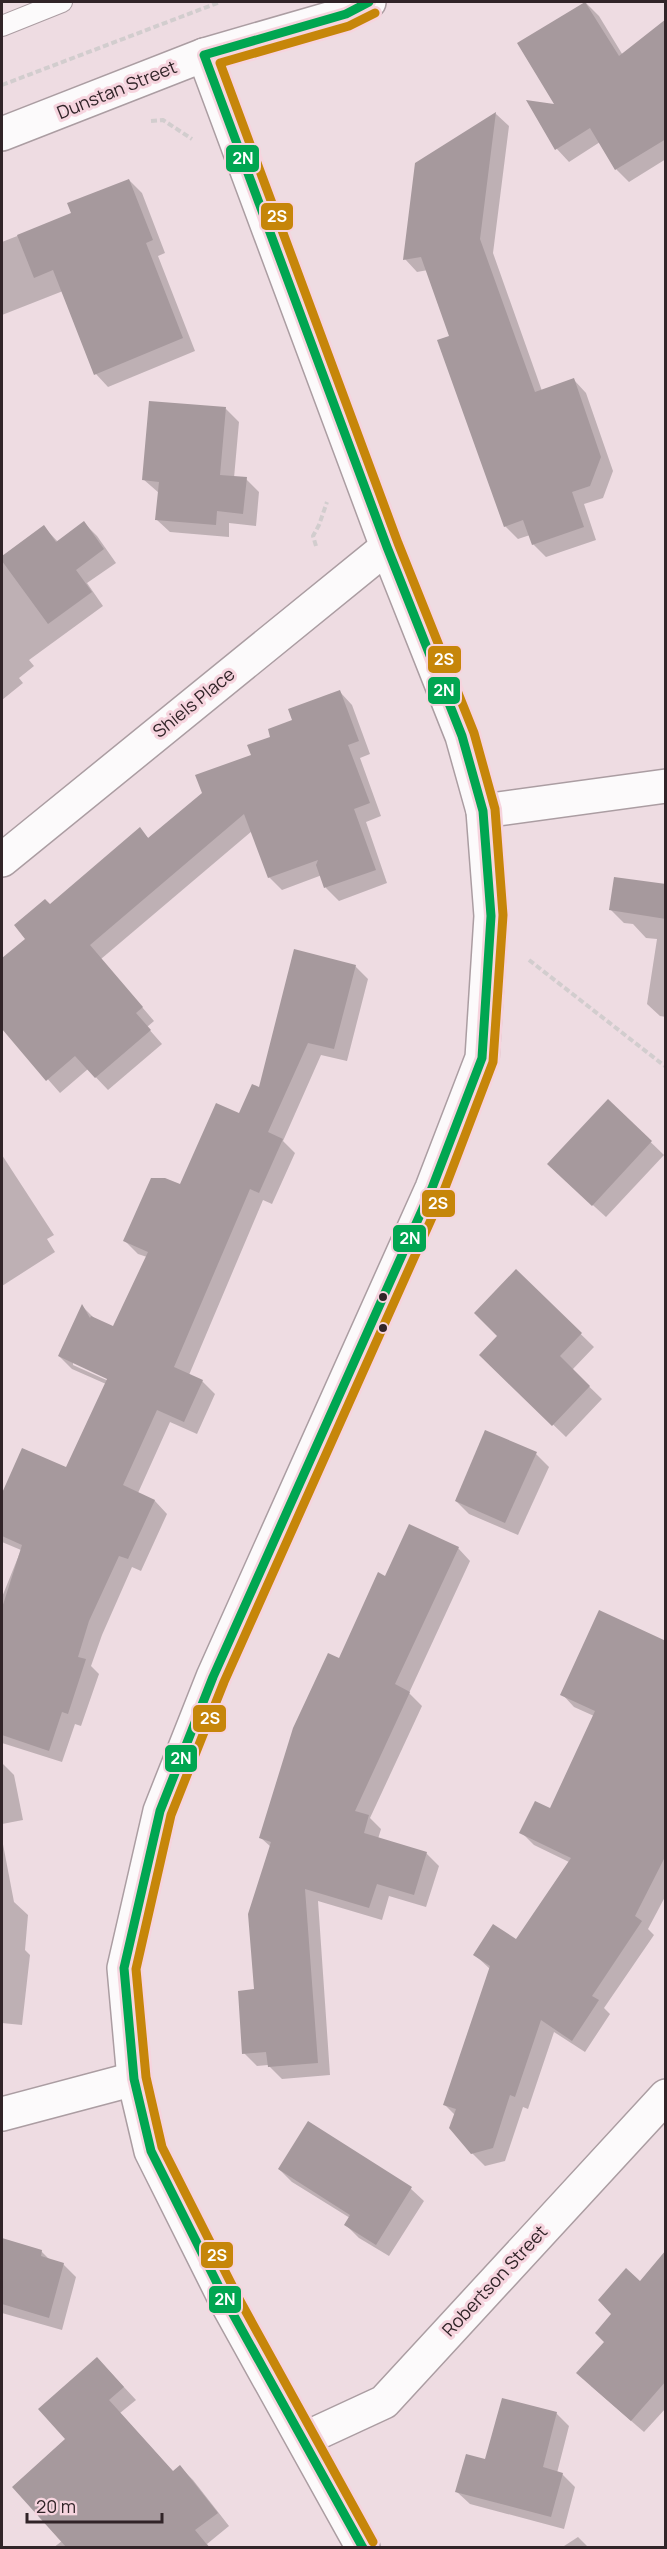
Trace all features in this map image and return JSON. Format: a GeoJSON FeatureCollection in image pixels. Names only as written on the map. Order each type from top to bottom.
{"type":"FeatureCollection","features":[{"type":"Feature","properties":{"kind":"street","name":"Dunstan Street"},"geometry":{"type":"LineString","coordinates":[[2,134],[204,55],[346,14],[369,2]]}},
{"type":"Feature","properties":{"kind":"street"},"geometry":{"type":"LineString","coordinates":[[204,55],[387,547],[462,736],[483,811],[491,916],[482,1059],[432,1188],[213,1677],[160,1811],[124,1968],[134,2079],[151,2151],[228,2305],[363,2547]]}},
{"type":"Feature","properties":{"kind":"street","name":"Shiels Place"},"geometry":{"type":"LineString","coordinates":[[2,860],[387,547]]}},
{"type":"Feature","properties":{"kind":"street"},"geometry":{"type":"LineString","coordinates":[[483,811],[666,786]]}},
{"type":"Feature","properties":{"kind":"street"},"geometry":{"type":"LineString","coordinates":[[2,2114],[134,2079]]}},
{"type":"Feature","properties":{"kind":"street","name":"Robertson Street"},"geometry":{"type":"LineString","coordinates":[[304,2439],[384,2402],[666,2096]]}},
{"type":"Feature","properties":{"kind":"lane"},"geometry":{"type":"LineString","coordinates":[[2,26],[62,2]]}},
{"type":"Feature","properties":{"kind":"path"},"geometry":{"type":"LineString","coordinates":[[2,85],[219,2]]}},
{"type":"Feature","properties":{"kind":"path"},"geometry":{"type":"LineString","coordinates":[[102,46],[127,124],[163,120],[194,141]]}},
{"type":"Feature","properties":{"kind":"path"},"geometry":{"type":"LineString","coordinates":[[316,546],[313,536],[320,525],[327,501]]}},
{"type":"Feature","properties":{"kind":"path"},"geometry":{"type":"LineString","coordinates":[[526,958],[666,1067]]}},
{"type":"Feature","properties":{"kind":"building"},"geometry":{"type":"Polygon","coordinates":[[[585,2],[619,56],[666,19],[666,139],[615,170],[590,128],[555,150],[526,100],[554,104],[517,43],[585,2]]]}},
{"type":"Feature","properties":{"kind":"building"},"geometry":{"type":"Polygon","coordinates":[[[496,112],[480,239],[535,392],[574,378],[601,457],[590,486],[572,492],[584,527],[532,545],[523,520],[504,527],[437,340],[449,336],[421,257],[403,260],[415,163],[496,112]]]}},
{"type":"Feature","properties":{"kind":"building"},"geometry":{"type":"Polygon","coordinates":[[[129,179],[153,240],[146,243],[183,338],[94,375],[53,270],[34,278],[17,235],[71,213],[67,203],[129,179]]]}},
{"type":"Feature","properties":{"kind":"building"},"geometry":{"type":"Polygon","coordinates":[[[149,401],[226,407],[220,475],[247,477],[243,514],[217,511],[216,525],[155,520],[159,482],[142,480],[149,401]]]}},
{"type":"Feature","properties":{"kind":"building"},"geometry":{"type":"Polygon","coordinates":[[[84,521],[104,549],[76,570],[92,592],[48,624],[2,561],[2,556],[44,525],[56,542],[84,521]]]}},
{"type":"Feature","properties":{"kind":"building"},"geometry":{"type":"Polygon","coordinates":[[[340,690],[359,741],[348,745],[370,803],[354,809],[376,870],[324,888],[316,865],[318,860],[268,878],[244,814],[90,945],[143,1007],[136,1013],[151,1030],[95,1078],[75,1056],[46,1081],[2,1029],[2,958],[25,939],[14,925],[45,899],[50,904],[140,827],[148,838],[202,793],[195,775],[251,755],[247,745],[270,737],[268,729],[292,720],[288,709],[340,690]]]}},
{"type":"Feature","properties":{"kind":"building"},"geometry":{"type":"Polygon","coordinates":[[[614,877],[666,884],[666,919],[609,910],[614,877]]]}},
{"type":"Feature","properties":{"kind":"building"},"geometry":{"type":"Polygon","coordinates":[[[294,949],[356,965],[334,1049],[308,1043],[268,1132],[283,1139],[259,1193],[250,1189],[174,1367],[203,1380],[184,1422],[157,1410],[123,1485],[155,1500],[128,1559],[119,1556],[89,1621],[78,1657],[86,1659],[68,1714],[62,1712],[49,1751],[2,1735],[2,1608],[22,1545],[2,1536],[2,1493],[22,1448],[66,1467],[107,1379],[58,1356],[82,1304],[90,1318],[91,1316],[113,1326],[148,1252],[123,1241],[151,1178],[165,1178],[180,1184],[216,1103],[239,1113],[252,1084],[259,1087],[294,949]]]}},
{"type":"Feature","properties":{"kind":"building"},"geometry":{"type":"Polygon","coordinates":[[[608,1099],[652,1141],[592,1206],[547,1164],[608,1099]]]}},
{"type":"Feature","properties":{"kind":"building"},"geometry":{"type":"Polygon","coordinates":[[[516,1269],[582,1333],[560,1356],[590,1386],[552,1426],[479,1355],[497,1336],[474,1313],[516,1269]]]}},
{"type":"Feature","properties":{"kind":"building"},"geometry":{"type":"Polygon","coordinates":[[[485,1430],[537,1452],[505,1523],[455,1501],[485,1430]]]}},
{"type":"Feature","properties":{"kind":"building"},"geometry":{"type":"Polygon","coordinates":[[[409,1524],[459,1547],[395,1684],[410,1692],[355,1811],[369,1815],[364,1833],[427,1852],[414,1895],[377,1884],[369,1908],[305,1889],[318,2063],[268,2067],[266,2052],[242,2054],[238,1991],[254,1989],[248,1914],[271,1842],[259,1838],[293,1728],[328,1653],[339,1658],[378,1572],[385,1576],[409,1524]]]}},
{"type":"Feature","properties":{"kind":"building"},"geometry":{"type":"Polygon","coordinates":[[[599,1610],[666,1641],[666,1855],[635,1916],[642,1921],[592,1996],[599,2000],[572,2041],[541,2020],[515,2097],[510,2095],[493,2148],[471,2154],[449,2128],[456,2109],[443,2105],[490,1966],[473,1955],[493,1924],[516,1939],[571,1858],[519,1833],[535,1801],[550,1808],[595,1711],[560,1695],[599,1610]]]}},
{"type":"Feature","properties":{"kind":"building"},"geometry":{"type":"Polygon","coordinates":[[[308,2121],[412,2187],[376,2245],[344,2225],[350,2215],[278,2169],[308,2121]]]}},
{"type":"Feature","properties":{"kind":"building"},"geometry":{"type":"Polygon","coordinates":[[[2,2238],[42,2250],[41,2256],[64,2263],[49,2318],[2,2304],[2,2238]]]}},
{"type":"Feature","properties":{"kind":"building"},"geometry":{"type":"Polygon","coordinates":[[[666,2250],[666,2381],[631,2421],[576,2373],[604,2342],[595,2333],[611,2314],[598,2300],[626,2268],[640,2281],[666,2250]]]}},
{"type":"Feature","properties":{"kind":"building"},"geometry":{"type":"Polygon","coordinates":[[[97,2357],[124,2387],[109,2400],[173,2471],[180,2465],[218,2513],[195,2530],[209,2547],[66,2547],[12,2487],[65,2439],[38,2409],[97,2357]]]}},
{"type":"Feature","properties":{"kind":"building"},"geometry":{"type":"Polygon","coordinates":[[[502,2398],[557,2412],[543,2467],[563,2473],[551,2517],[455,2492],[466,2454],[485,2459],[502,2398]]]}},
{"type":"Feature","properties":{"kind":"transit line","name":"2N"},"geometry":{"type":"LineString","coordinates":[[363,2548],[228,2305],[151,2151],[134,2079],[124,1968],[160,1811],[213,1677],[432,1188],[482,1058],[491,916],[483,811],[462,736],[387,547],[204,55],[346,14],[369,2]]}},
{"type":"Feature","properties":{"kind":"transit line","name":"2S"},"geometry":{"type":"LineString","coordinates":[[373,2542],[239,2299],[162,2147],[146,2077],[136,1969],[171,1815],[224,1682],[443,1193],[493,1062],[503,915],[495,809],[474,733],[398,543],[220,63],[349,26],[375,13]]}}]}
